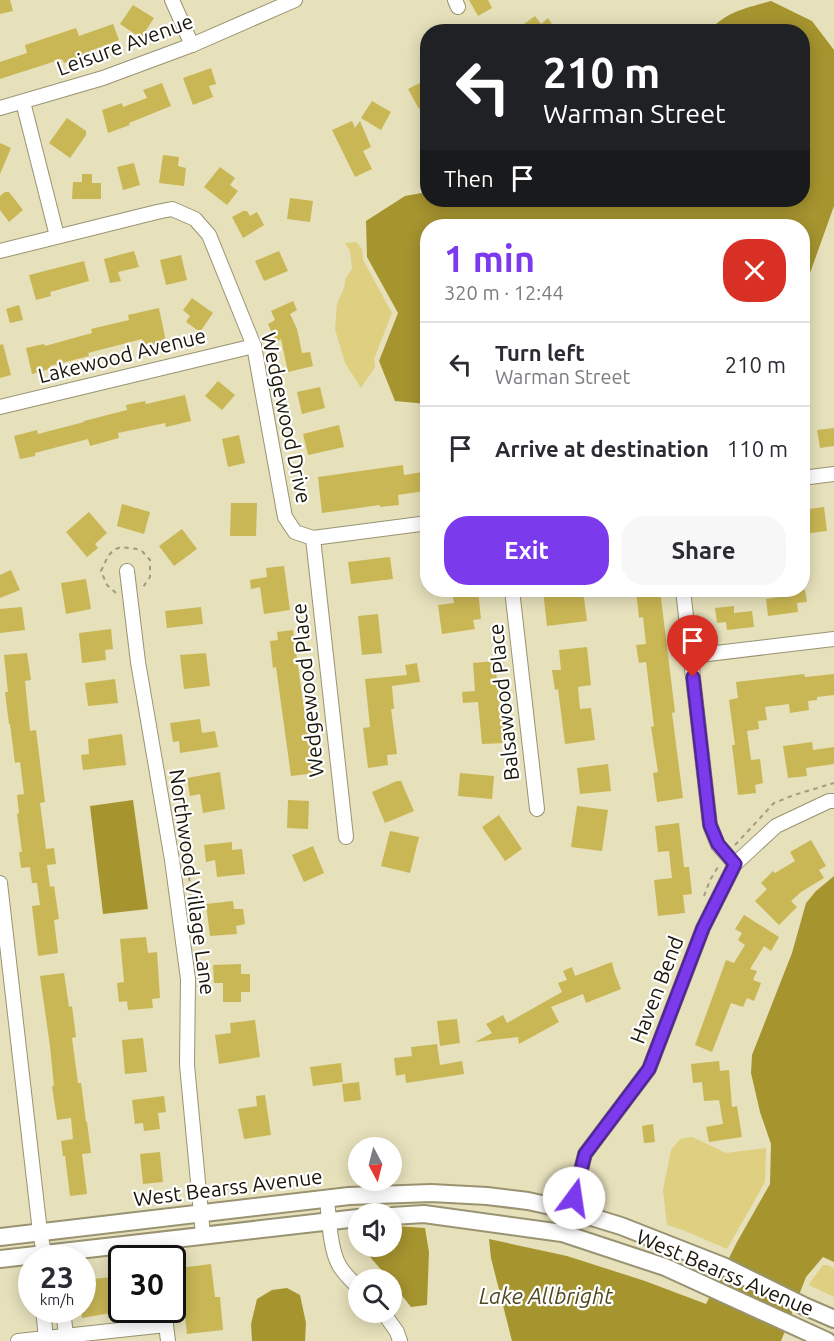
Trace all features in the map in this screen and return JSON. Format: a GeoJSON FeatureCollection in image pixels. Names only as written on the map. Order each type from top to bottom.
{"type":"FeatureCollection","features":[{"type":"Feature","properties":{"kind":"main road","name":"West Bearss Avenue"},"geometry":{"type":"LineString","coordinates":[[0,1237],[386,1193],[487,1196],[528,1201],[570,1210],[621,1226],[723,1266],[834,1319]]}},
{"type":"Feature","properties":{"kind":"main road","name":"West Bearss Avenue"},"geometry":{"type":"LineString","coordinates":[[402,1215],[424,1214],[562,1233],[664,1267],[827,1341]]}},
{"type":"Feature","properties":{"kind":"main road","name":"West Bearss Avenue"},"geometry":{"type":"LineString","coordinates":[[96,1249],[348,1219]]}},
{"type":"Feature","properties":{"kind":"main road","name":"West Bearss Avenue"},"geometry":{"type":"LineString","coordinates":[[0,1259],[18,1258]]}},
{"type":"Feature","properties":{"kind":"street"},"geometry":{"type":"LineString","coordinates":[[172,0],[192,45]]}},
{"type":"Feature","properties":{"kind":"street","name":"Leisure Avenue"},"geometry":{"type":"LineString","coordinates":[[0,108],[103,78],[192,45],[295,0]]}},
{"type":"Feature","properties":{"kind":"street"},"geometry":{"type":"LineString","coordinates":[[0,251],[57,236],[23,102]]}},
{"type":"Feature","properties":{"kind":"street","name":"Wedgewood Drive"},"geometry":{"type":"LineString","coordinates":[[57,236],[172,209],[195,219],[209,235],[254,346],[285,517],[296,532],[313,538]]}},
{"type":"Feature","properties":{"kind":"street","name":"Lakewood Avenue"},"geometry":{"type":"LineString","coordinates":[[0,407],[254,346]]}},
{"type":"Feature","properties":{"kind":"street"},"geometry":{"type":"LineString","coordinates":[[810,477],[834,474]]}},
{"type":"Feature","properties":{"kind":"street"},"geometry":{"type":"LineString","coordinates":[[313,538],[420,524]]}},
{"type":"Feature","properties":{"kind":"street","name":"Wedgewood Place"},"geometry":{"type":"LineString","coordinates":[[313,538],[346,837]]}},
{"type":"Feature","properties":{"kind":"street","name":"Northwood Village Lane"},"geometry":{"type":"LineString","coordinates":[[127,571],[138,662],[172,860],[188,979],[187,1065],[203,1235]]}},
{"type":"Feature","properties":{"kind":"street","name":"Balsawood Place"},"geometry":{"type":"LineString","coordinates":[[513,597],[537,809]]}},
{"type":"Feature","properties":{"kind":"street"},"geometry":{"type":"LineString","coordinates":[[684,597],[710,825],[718,844],[730,859]]}},
{"type":"Feature","properties":{"kind":"street"},"geometry":{"type":"LineString","coordinates":[[691,656],[834,639]]}},
{"type":"Feature","properties":{"kind":"street","name":"Haven Bend"},"geometry":{"type":"LineString","coordinates":[[562,1233],[585,1154],[649,1069],[730,859],[776,826],[829,801],[834,801]]}},
{"type":"Feature","properties":{"kind":"street"},"geometry":{"type":"LineString","coordinates":[[0,883],[42,1245]]}},
{"type":"Feature","properties":{"kind":"street"},"geometry":{"type":"LineString","coordinates":[[327,1199],[334,1254],[348,1277]]}},
{"type":"Feature","properties":{"kind":"street"},"geometry":{"type":"LineString","coordinates":[[44,1323],[46,1338]]}},
{"type":"Feature","properties":{"kind":"street"},"geometry":{"type":"LineString","coordinates":[[65,1323],[66,1335]]}},
{"type":"Feature","properties":{"kind":"street"},"geometry":{"type":"LineString","coordinates":[[391,1323],[400,1341]]}},
{"type":"Feature","properties":{"kind":"street"},"geometry":{"type":"LineString","coordinates":[[18,1341],[166,1325],[168,1341]]}},
{"type":"Feature","properties":{"kind":"path"},"geometry":{"type":"LineString","coordinates":[[702,901],[710,880],[730,859]]}},
{"type":"Feature","properties":{"kind":"shaded area"},"geometry":{"type":"Polygon","coordinates":[[[356,242],[362,249],[363,260],[392,313],[374,359],[375,367],[361,388],[345,363],[335,329],[337,304],[346,278],[352,269],[350,251],[345,243],[356,242]]]}},
{"type":"Feature","properties":{"kind":"shaded area"},"geometry":{"type":"Polygon","coordinates":[[[692,1137],[726,1153],[766,1148],[765,1182],[727,1249],[667,1225],[663,1190],[671,1150],[680,1139],[692,1137]]]}},
{"type":"Feature","properties":{"kind":"shaded area"},"geometry":{"type":"Polygon","coordinates":[[[823,1265],[834,1268],[834,1297],[809,1285],[823,1265]]]}},
{"type":"Feature","properties":{"kind":"water"},"geometry":{"type":"Polygon","coordinates":[[[771,1],[812,21],[834,50],[834,206],[810,273],[810,219],[420,219],[420,403],[395,401],[379,361],[398,313],[367,257],[366,221],[405,196],[420,193],[420,207],[810,207],[810,24],[716,24],[745,8],[771,1]]]}},
{"type":"Feature","properties":{"kind":"water"},"geometry":{"type":"Polygon","coordinates":[[[133,800],[148,909],[103,914],[90,806],[133,800]]]}},
{"type":"Feature","properties":{"kind":"water","name":"Lake Allbright"},"geometry":{"type":"Polygon","coordinates":[[[834,876],[834,1262],[823,1257],[806,1277],[781,1341],[512,1341],[491,1258],[489,1239],[567,1256],[645,1281],[706,1304],[737,1242],[770,1184],[771,1144],[760,1112],[751,1073],[752,1055],[792,953],[806,903],[834,876]]]}},
{"type":"Feature","properties":{"kind":"water"},"geometry":{"type":"Polygon","coordinates":[[[402,1226],[425,1228],[429,1252],[427,1305],[411,1307],[402,1296],[402,1269],[380,1269],[370,1257],[402,1257],[402,1226]]]}},
{"type":"Feature","properties":{"kind":"water"},"geometry":{"type":"Polygon","coordinates":[[[287,1288],[300,1295],[306,1323],[305,1341],[252,1341],[251,1324],[257,1299],[272,1290],[287,1288]]]}},
{"type":"Feature","properties":{"kind":"building"},"geometry":{"type":"Polygon","coordinates":[[[0,0],[10,0],[13,11],[0,14],[0,0]]]}},
{"type":"Feature","properties":{"kind":"building"},"geometry":{"type":"Polygon","coordinates":[[[469,0],[488,0],[492,8],[478,16],[469,0]]]}},
{"type":"Feature","properties":{"kind":"building"},"geometry":{"type":"Polygon","coordinates":[[[133,5],[154,18],[141,38],[120,24],[133,5]]]}},
{"type":"Feature","properties":{"kind":"building"},"geometry":{"type":"Polygon","coordinates":[[[535,16],[541,24],[524,24],[535,16]]]}},
{"type":"Feature","properties":{"kind":"building"},"geometry":{"type":"Polygon","coordinates":[[[548,18],[552,24],[541,24],[548,18]]]}},
{"type":"Feature","properties":{"kind":"building"},"geometry":{"type":"Polygon","coordinates":[[[113,24],[119,40],[64,63],[62,59],[0,79],[0,62],[27,53],[25,45],[76,28],[79,36],[113,24]]]}},
{"type":"Feature","properties":{"kind":"building"},"geometry":{"type":"Polygon","coordinates":[[[211,68],[216,84],[209,86],[213,97],[193,105],[183,78],[211,68]]]}},
{"type":"Feature","properties":{"kind":"building"},"geometry":{"type":"Polygon","coordinates":[[[162,83],[171,106],[108,133],[102,110],[122,103],[123,107],[147,98],[143,90],[162,83]]]}},
{"type":"Feature","properties":{"kind":"building"},"geometry":{"type":"Polygon","coordinates":[[[420,83],[420,108],[419,109],[408,89],[420,83]]]}},
{"type":"Feature","properties":{"kind":"building"},"geometry":{"type":"Polygon","coordinates":[[[372,101],[391,112],[381,130],[361,118],[372,101]]]}},
{"type":"Feature","properties":{"kind":"building"},"geometry":{"type":"Polygon","coordinates":[[[67,118],[86,131],[86,135],[70,158],[49,143],[67,118]]]}},
{"type":"Feature","properties":{"kind":"building"},"geometry":{"type":"Polygon","coordinates":[[[352,121],[355,128],[360,121],[371,147],[363,151],[372,169],[355,177],[332,130],[352,121]]]}},
{"type":"Feature","properties":{"kind":"building"},"geometry":{"type":"Polygon","coordinates":[[[0,143],[11,148],[0,174],[0,143]]]}},
{"type":"Feature","properties":{"kind":"building"},"geometry":{"type":"Polygon","coordinates":[[[163,155],[179,157],[178,166],[186,168],[184,186],[159,183],[163,155]]]}},
{"type":"Feature","properties":{"kind":"building"},"geometry":{"type":"Polygon","coordinates":[[[134,163],[140,185],[123,190],[117,167],[134,163]]]}},
{"type":"Feature","properties":{"kind":"building"},"geometry":{"type":"Polygon","coordinates":[[[220,167],[235,178],[230,185],[238,191],[227,205],[204,187],[220,167]]]}},
{"type":"Feature","properties":{"kind":"building"},"geometry":{"type":"Polygon","coordinates":[[[82,174],[92,174],[92,183],[101,183],[101,199],[72,199],[73,182],[82,182],[82,174]]]}},
{"type":"Feature","properties":{"kind":"building"},"geometry":{"type":"Polygon","coordinates":[[[9,192],[23,210],[9,222],[0,210],[0,196],[9,192]]]}},
{"type":"Feature","properties":{"kind":"building"},"geometry":{"type":"Polygon","coordinates":[[[290,198],[313,201],[310,222],[287,219],[290,198]]]}},
{"type":"Feature","properties":{"kind":"building"},"geometry":{"type":"Polygon","coordinates":[[[247,211],[250,216],[257,212],[264,225],[243,238],[232,217],[247,211]]]}},
{"type":"Feature","properties":{"kind":"building"},"geometry":{"type":"Polygon","coordinates":[[[134,251],[139,267],[118,272],[121,281],[110,283],[104,259],[134,251]]]}},
{"type":"Feature","properties":{"kind":"building"},"geometry":{"type":"Polygon","coordinates":[[[279,251],[288,271],[264,281],[255,261],[279,251]]]}},
{"type":"Feature","properties":{"kind":"building"},"geometry":{"type":"Polygon","coordinates":[[[181,255],[187,280],[166,285],[160,260],[181,255]]]}},
{"type":"Feature","properties":{"kind":"building"},"geometry":{"type":"Polygon","coordinates":[[[84,261],[89,281],[50,292],[51,296],[36,300],[29,275],[84,261]]]}},
{"type":"Feature","properties":{"kind":"building"},"geometry":{"type":"Polygon","coordinates":[[[192,298],[213,313],[200,332],[186,322],[190,316],[183,310],[192,298]]]}},
{"type":"Feature","properties":{"kind":"building"},"geometry":{"type":"Polygon","coordinates":[[[293,301],[297,310],[290,314],[297,329],[302,353],[310,352],[313,366],[288,372],[281,339],[276,342],[268,324],[275,320],[271,311],[293,301]]]}},
{"type":"Feature","properties":{"kind":"building"},"geometry":{"type":"Polygon","coordinates":[[[19,305],[23,320],[10,323],[6,309],[19,305]]]}},
{"type":"Feature","properties":{"kind":"building"},"geometry":{"type":"Polygon","coordinates":[[[159,308],[166,342],[143,347],[142,339],[88,353],[89,356],[50,366],[50,369],[32,374],[26,348],[44,344],[45,346],[92,333],[91,329],[129,320],[128,315],[159,308]]]}},
{"type":"Feature","properties":{"kind":"building"},"geometry":{"type":"Polygon","coordinates":[[[3,344],[11,375],[0,378],[0,345],[3,344]]]}},
{"type":"Feature","properties":{"kind":"building"},"geometry":{"type":"Polygon","coordinates":[[[218,381],[235,395],[222,410],[205,396],[218,381]]]}},
{"type":"Feature","properties":{"kind":"building"},"geometry":{"type":"Polygon","coordinates":[[[320,387],[325,408],[302,414],[297,392],[320,387]]]}},
{"type":"Feature","properties":{"kind":"building"},"geometry":{"type":"Polygon","coordinates":[[[185,395],[191,421],[166,427],[165,423],[118,433],[119,438],[90,446],[88,439],[20,459],[14,436],[37,430],[38,434],[84,422],[127,410],[126,405],[145,401],[146,404],[185,395]]]}},
{"type":"Feature","properties":{"kind":"building"},"geometry":{"type":"Polygon","coordinates":[[[339,425],[344,447],[308,455],[303,434],[339,425]]]}},
{"type":"Feature","properties":{"kind":"building"},"geometry":{"type":"Polygon","coordinates":[[[834,428],[834,446],[820,448],[817,430],[834,428]]]}},
{"type":"Feature","properties":{"kind":"building"},"geometry":{"type":"Polygon","coordinates":[[[239,435],[245,463],[228,467],[222,439],[239,435]]]}},
{"type":"Feature","properties":{"kind":"building"},"geometry":{"type":"Polygon","coordinates":[[[403,465],[404,475],[420,472],[420,492],[398,495],[399,505],[380,507],[380,505],[322,513],[318,477],[403,465]]]}},
{"type":"Feature","properties":{"kind":"building"},"geometry":{"type":"Polygon","coordinates":[[[231,503],[257,503],[256,536],[230,536],[231,503]]]}},
{"type":"Feature","properties":{"kind":"building"},"geometry":{"type":"Polygon","coordinates":[[[122,504],[150,512],[144,534],[117,526],[122,504]]]}},
{"type":"Feature","properties":{"kind":"building"},"geometry":{"type":"Polygon","coordinates":[[[824,507],[827,531],[810,533],[810,509],[824,507]]]}},
{"type":"Feature","properties":{"kind":"building"},"geometry":{"type":"Polygon","coordinates":[[[89,512],[107,533],[95,544],[98,548],[87,557],[66,532],[89,512]]]}},
{"type":"Feature","properties":{"kind":"building"},"geometry":{"type":"Polygon","coordinates":[[[182,529],[197,549],[174,566],[159,546],[182,529]]]}},
{"type":"Feature","properties":{"kind":"building"},"geometry":{"type":"Polygon","coordinates":[[[390,557],[393,579],[351,584],[348,562],[390,557]]]}},
{"type":"Feature","properties":{"kind":"building"},"geometry":{"type":"Polygon","coordinates":[[[284,566],[290,610],[264,614],[260,587],[251,589],[250,580],[267,577],[266,568],[284,566]]]}},
{"type":"Feature","properties":{"kind":"building"},"geometry":{"type":"Polygon","coordinates":[[[11,570],[20,590],[0,598],[0,575],[11,570]]]}},
{"type":"Feature","properties":{"kind":"building"},"geometry":{"type":"Polygon","coordinates":[[[86,579],[91,609],[66,614],[61,583],[86,579]]]}},
{"type":"Feature","properties":{"kind":"building"},"geometry":{"type":"Polygon","coordinates":[[[453,597],[479,597],[481,619],[473,620],[475,629],[442,634],[438,605],[454,603],[453,597]]]}},
{"type":"Feature","properties":{"kind":"building"},"geometry":{"type":"Polygon","coordinates":[[[544,597],[584,597],[587,621],[547,626],[544,597]]]}},
{"type":"Feature","properties":{"kind":"building"},"geometry":{"type":"Polygon","coordinates":[[[637,597],[661,597],[683,798],[657,802],[653,773],[658,772],[651,727],[654,726],[646,662],[639,663],[636,645],[646,644],[643,617],[639,618],[637,597]]]}},
{"type":"Feature","properties":{"kind":"building"},"geometry":{"type":"Polygon","coordinates":[[[806,597],[807,602],[797,603],[798,612],[768,616],[766,599],[806,597]]]}},
{"type":"Feature","properties":{"kind":"building"},"geometry":{"type":"Polygon","coordinates":[[[734,606],[734,613],[752,611],[754,627],[727,630],[726,622],[717,623],[715,608],[734,606]]]}},
{"type":"Feature","properties":{"kind":"building"},"geometry":{"type":"Polygon","coordinates":[[[22,607],[25,630],[0,633],[0,609],[22,607]]]}},
{"type":"Feature","properties":{"kind":"building"},"geometry":{"type":"Polygon","coordinates":[[[201,607],[203,624],[167,628],[165,611],[201,607]]]}},
{"type":"Feature","properties":{"kind":"building"},"geometry":{"type":"Polygon","coordinates":[[[378,614],[382,653],[362,655],[358,616],[378,614]]]}},
{"type":"Feature","properties":{"kind":"building"},"geometry":{"type":"Polygon","coordinates":[[[111,629],[113,649],[105,650],[106,660],[82,663],[79,633],[111,629]]]}},
{"type":"Feature","properties":{"kind":"building"},"geometry":{"type":"Polygon","coordinates":[[[293,630],[307,731],[310,730],[316,773],[291,776],[276,667],[273,668],[270,641],[278,640],[277,632],[293,630]]]}},
{"type":"Feature","properties":{"kind":"building"},"geometry":{"type":"Polygon","coordinates":[[[587,647],[591,685],[578,687],[580,709],[591,708],[595,740],[565,744],[558,689],[555,690],[552,670],[561,670],[559,650],[587,647]]]}},
{"type":"Feature","properties":{"kind":"building"},"geometry":{"type":"Polygon","coordinates":[[[27,653],[31,680],[25,681],[30,731],[36,730],[45,802],[40,803],[46,849],[54,848],[56,864],[47,865],[50,887],[54,886],[59,919],[54,920],[58,953],[38,956],[32,906],[40,905],[37,883],[32,883],[30,867],[21,868],[19,852],[22,852],[17,795],[24,794],[20,762],[15,763],[5,692],[8,692],[4,655],[27,653]]]}},
{"type":"Feature","properties":{"kind":"building"},"geometry":{"type":"Polygon","coordinates":[[[206,653],[210,686],[184,689],[180,655],[206,653]]]}},
{"type":"Feature","properties":{"kind":"building"},"geometry":{"type":"Polygon","coordinates":[[[495,661],[505,743],[482,744],[478,702],[463,703],[462,692],[475,691],[473,663],[495,661]]]}},
{"type":"Feature","properties":{"kind":"building"},"geometry":{"type":"Polygon","coordinates":[[[417,663],[420,682],[392,686],[394,709],[391,709],[397,754],[387,755],[388,765],[368,768],[363,728],[370,727],[365,679],[407,675],[405,665],[417,663]]]}},
{"type":"Feature","properties":{"kind":"building"},"geometry":{"type":"Polygon","coordinates":[[[804,674],[805,677],[834,674],[834,695],[817,697],[817,700],[808,701],[809,710],[790,713],[789,704],[765,707],[767,720],[758,721],[759,729],[747,731],[751,760],[760,759],[763,783],[755,785],[756,793],[738,795],[729,700],[738,698],[736,682],[804,674]]]}},
{"type":"Feature","properties":{"kind":"building"},"geometry":{"type":"Polygon","coordinates":[[[115,679],[118,703],[88,706],[85,683],[115,679]]]}},
{"type":"Feature","properties":{"kind":"building"},"geometry":{"type":"Polygon","coordinates":[[[200,719],[202,733],[215,731],[218,747],[180,753],[179,741],[173,742],[170,723],[200,719]]]}},
{"type":"Feature","properties":{"kind":"building"},"geometry":{"type":"Polygon","coordinates":[[[122,734],[126,765],[83,770],[81,755],[89,754],[88,739],[122,734]]]}},
{"type":"Feature","properties":{"kind":"building"},"geometry":{"type":"Polygon","coordinates":[[[812,742],[813,750],[834,747],[834,764],[806,768],[807,776],[788,778],[783,746],[812,742]]]}},
{"type":"Feature","properties":{"kind":"building"},"geometry":{"type":"Polygon","coordinates":[[[608,764],[611,791],[580,794],[577,768],[608,764]]]}},
{"type":"Feature","properties":{"kind":"building"},"geometry":{"type":"Polygon","coordinates":[[[220,772],[225,809],[203,813],[200,794],[190,796],[187,778],[220,772]]]}},
{"type":"Feature","properties":{"kind":"building"},"geometry":{"type":"Polygon","coordinates":[[[460,773],[494,776],[492,799],[458,796],[460,773]]]}},
{"type":"Feature","properties":{"kind":"building"},"geometry":{"type":"Polygon","coordinates":[[[401,781],[414,811],[385,823],[372,792],[401,781]]]}},
{"type":"Feature","properties":{"kind":"building"},"geometry":{"type":"Polygon","coordinates":[[[288,800],[309,801],[308,829],[287,828],[288,800]]]}},
{"type":"Feature","properties":{"kind":"building"},"geometry":{"type":"Polygon","coordinates":[[[577,806],[608,810],[602,851],[571,847],[577,806]]]}},
{"type":"Feature","properties":{"kind":"building"},"geometry":{"type":"Polygon","coordinates":[[[499,815],[522,849],[505,861],[482,827],[499,815]]]}},
{"type":"Feature","properties":{"kind":"building"},"geometry":{"type":"Polygon","coordinates":[[[679,823],[684,867],[689,867],[692,894],[683,895],[685,913],[658,916],[654,880],[672,878],[669,851],[658,852],[655,826],[679,823]]]}},
{"type":"Feature","properties":{"kind":"building"},"geometry":{"type":"Polygon","coordinates":[[[390,831],[419,837],[410,873],[381,866],[390,831]]]}},
{"type":"Feature","properties":{"kind":"building"},"geometry":{"type":"Polygon","coordinates":[[[811,840],[826,866],[819,870],[824,878],[791,901],[797,907],[779,925],[755,901],[767,889],[761,883],[773,871],[775,873],[795,861],[790,852],[811,840]]]}},
{"type":"Feature","properties":{"kind":"building"},"geometry":{"type":"Polygon","coordinates":[[[232,842],[232,850],[242,849],[245,874],[217,877],[215,860],[206,862],[204,845],[232,842]]]}},
{"type":"Feature","properties":{"kind":"building"},"geometry":{"type":"Polygon","coordinates":[[[313,846],[324,873],[304,882],[292,855],[313,846]]]}},
{"type":"Feature","properties":{"kind":"building"},"geometry":{"type":"Polygon","coordinates":[[[233,901],[234,909],[243,909],[245,924],[236,926],[237,934],[210,936],[206,904],[233,901]]]}},
{"type":"Feature","properties":{"kind":"building"},"geometry":{"type":"Polygon","coordinates":[[[744,915],[779,937],[771,951],[764,946],[750,969],[757,971],[753,980],[761,983],[754,1001],[747,998],[743,1007],[731,1003],[712,1052],[695,1045],[726,960],[734,963],[745,945],[738,940],[742,933],[735,929],[744,915]]]}},
{"type":"Feature","properties":{"kind":"building"},"geometry":{"type":"Polygon","coordinates":[[[146,937],[148,953],[157,952],[160,998],[152,999],[153,1008],[128,1010],[127,1001],[119,1002],[117,983],[124,982],[120,939],[146,937]]]}},
{"type":"Feature","properties":{"kind":"building"},"geometry":{"type":"Polygon","coordinates":[[[612,962],[621,989],[586,1003],[583,994],[551,1007],[559,1022],[519,1044],[518,1037],[475,1042],[492,1033],[486,1024],[503,1015],[507,1023],[562,992],[558,983],[567,980],[563,971],[572,967],[575,976],[612,962]]]}},
{"type":"Feature","properties":{"kind":"building"},"geometry":{"type":"Polygon","coordinates":[[[241,964],[241,974],[250,974],[250,992],[241,992],[241,1002],[223,1002],[223,983],[214,983],[213,965],[241,964]]]}},
{"type":"Feature","properties":{"kind":"building"},"geometry":{"type":"Polygon","coordinates":[[[64,973],[69,1007],[72,1006],[76,1037],[72,1038],[91,1153],[82,1154],[87,1194],[70,1196],[61,1141],[73,1139],[71,1118],[57,1120],[40,976],[64,973]]]}},
{"type":"Feature","properties":{"kind":"building"},"geometry":{"type":"Polygon","coordinates":[[[457,1019],[460,1043],[440,1046],[437,1021],[457,1019]]]}},
{"type":"Feature","properties":{"kind":"building"},"geometry":{"type":"Polygon","coordinates":[[[255,1020],[260,1057],[219,1064],[215,1035],[231,1033],[230,1023],[255,1020]]]}},
{"type":"Feature","properties":{"kind":"building"},"geometry":{"type":"Polygon","coordinates":[[[143,1038],[147,1072],[125,1074],[122,1040],[143,1038]]]}},
{"type":"Feature","properties":{"kind":"building"},"geometry":{"type":"Polygon","coordinates":[[[437,1044],[440,1065],[462,1061],[464,1074],[406,1083],[405,1074],[396,1076],[394,1058],[412,1056],[411,1047],[437,1044]]]}},
{"type":"Feature","properties":{"kind":"building"},"geometry":{"type":"Polygon","coordinates":[[[719,1061],[720,1071],[729,1070],[732,1107],[737,1106],[742,1137],[709,1142],[706,1127],[723,1124],[719,1100],[704,1101],[702,1082],[693,1083],[691,1064],[719,1061]]]}},
{"type":"Feature","properties":{"kind":"building"},"geometry":{"type":"Polygon","coordinates":[[[341,1063],[343,1082],[313,1086],[310,1067],[341,1063]]]}},
{"type":"Feature","properties":{"kind":"building"},"geometry":{"type":"Polygon","coordinates":[[[359,1082],[361,1100],[344,1102],[342,1084],[359,1082]]]}},
{"type":"Feature","properties":{"kind":"building"},"geometry":{"type":"Polygon","coordinates":[[[265,1095],[271,1135],[244,1139],[238,1109],[257,1106],[256,1096],[265,1095]]]}},
{"type":"Feature","properties":{"kind":"building"},"geometry":{"type":"Polygon","coordinates":[[[164,1096],[166,1112],[158,1113],[160,1129],[144,1131],[143,1123],[135,1124],[132,1100],[164,1096]]]}},
{"type":"Feature","properties":{"kind":"building"},"geometry":{"type":"Polygon","coordinates":[[[653,1124],[655,1142],[644,1143],[642,1126],[653,1124]]]}},
{"type":"Feature","properties":{"kind":"building"},"geometry":{"type":"Polygon","coordinates":[[[160,1152],[163,1182],[143,1184],[140,1154],[160,1152]]]}},
{"type":"Feature","properties":{"kind":"building"},"geometry":{"type":"Polygon","coordinates":[[[211,1264],[215,1297],[220,1297],[223,1330],[187,1334],[186,1267],[211,1264]]]}},
{"type":"Feature","properties":{"kind":"building"},"geometry":{"type":"Polygon","coordinates":[[[108,1277],[108,1313],[96,1316],[96,1279],[108,1277]]]}},
{"type":"Feature","properties":{"kind":"route"},"geometry":{"type":"LineString","coordinates":[[574,1198],[585,1154],[649,1069],[703,928],[735,864],[718,844],[710,825],[693,677]]}}]}
